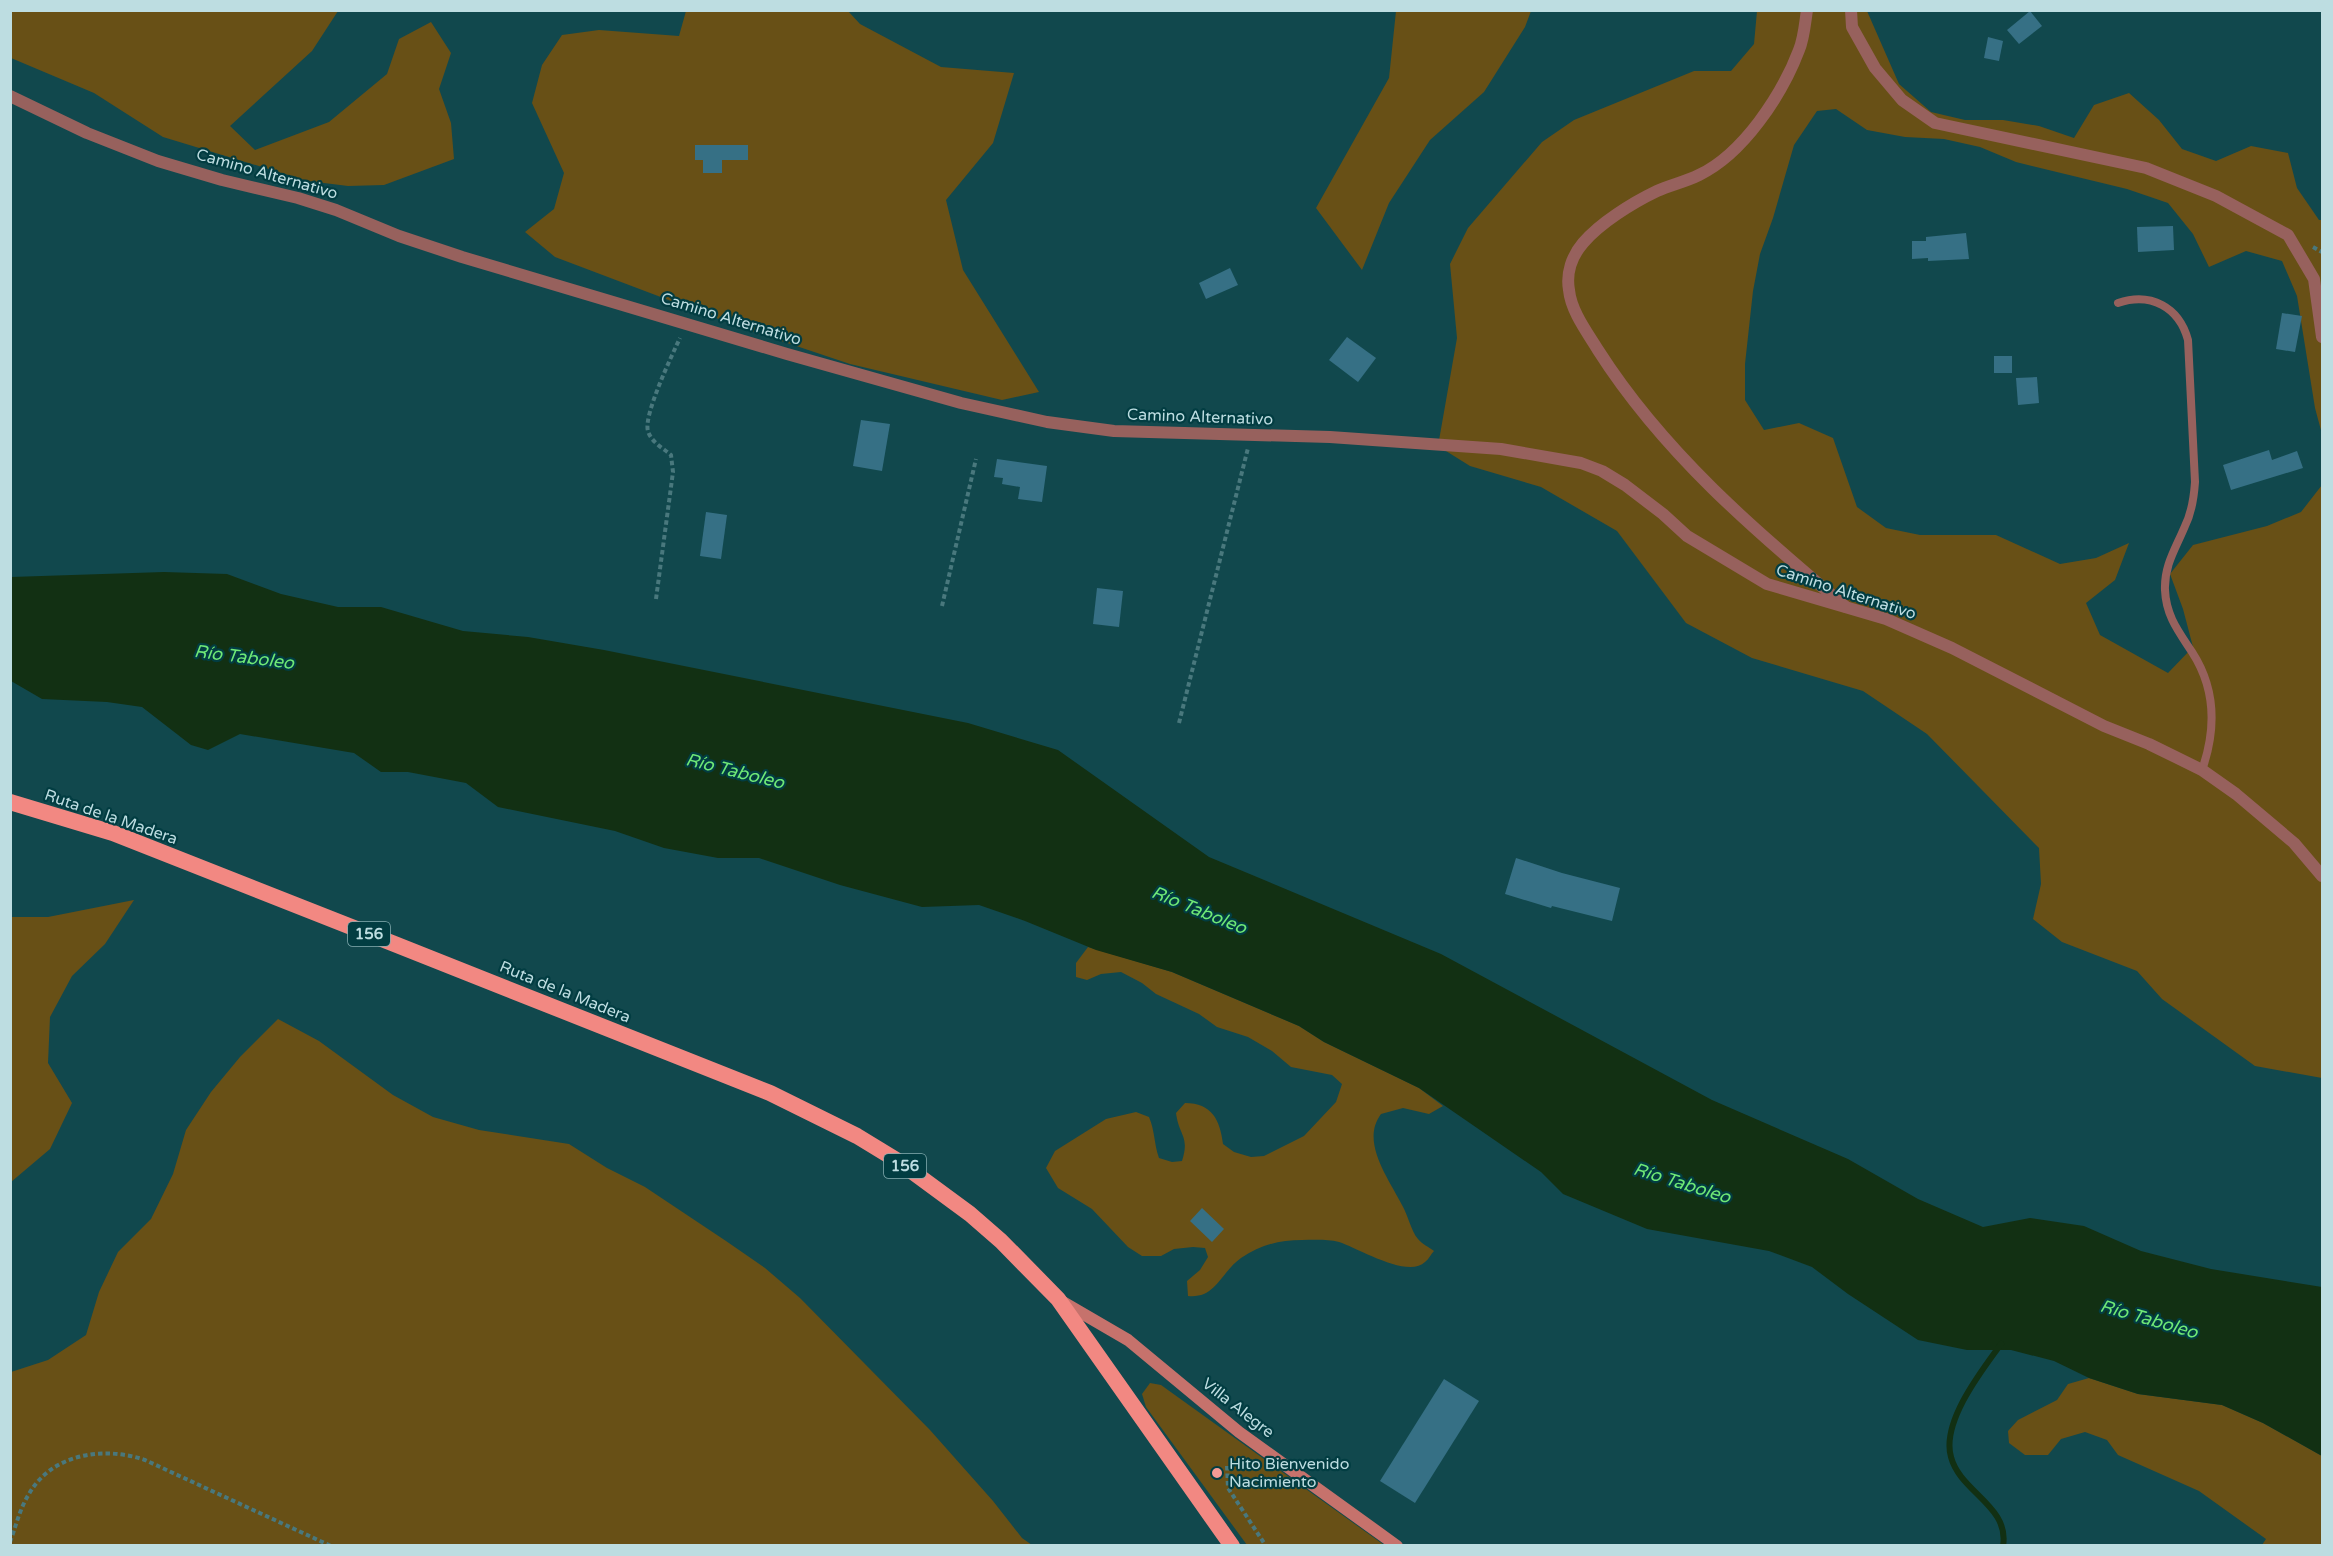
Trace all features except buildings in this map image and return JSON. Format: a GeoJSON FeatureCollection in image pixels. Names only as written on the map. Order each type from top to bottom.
{"type":"FeatureCollection","features":[{"type":"Feature","properties":{"kind":"highway","name":"Ruta de la Madera"},"geometry":{"type":"LineString","coordinates":[[10,802],[113,833],[770,1093],[814,1113],[857,1136],[938,1189],[1001,1241],[1058,1299]]}},
{"type":"Feature","properties":{"kind":"highway","name":"156"},"geometry":{"type":"LineString","coordinates":[[1058,1299],[1232,1545]]}},
{"type":"Feature","properties":{"kind":"main road","name":"Villa Alegre"},"geometry":{"type":"LineString","coordinates":[[1058,1299],[1128,1340],[1239,1432],[1397,1545]]}},
{"type":"Feature","properties":{"kind":"street"},"geometry":{"type":"LineString","coordinates":[[1807,10],[1800,49],[1788,75],[1758,121],[1733,151],[1711,169],[1635,202],[1584,241],[1576,252],[1570,269],[1568,288],[1574,308],[1592,339],[1656,430],[1724,500],[1846,607]]}},
{"type":"Feature","properties":{"kind":"street"},"geometry":{"type":"LineString","coordinates":[[1851,10],[1852,27],[1875,68],[1902,100],[1935,123],[2146,168],[2216,196],[2288,235],[2313,279],[2322,337]]}},
{"type":"Feature","properties":{"kind":"street","name":"Camino Alternativo"},"geometry":{"type":"LineString","coordinates":[[10,96],[87,133],[158,161],[222,180],[298,198],[336,210],[409,240],[961,403],[1047,422],[1114,431],[1330,437],[1501,449],[1581,463],[1602,471],[1625,485],[1687,536],[1767,584],[1886,619],[1952,648],[2104,726],[2149,744],[2202,770],[2236,794],[2294,843],[2322,876]]}},
{"type":"Feature","properties":{"kind":"lane"},"geometry":{"type":"LineString","coordinates":[[2118,303],[2138,298],[2158,302],[2175,313],[2186,330],[2188,340],[2194,499],[2185,527],[2168,565],[2165,591],[2173,622],[2200,666],[2211,699],[2212,735],[2202,770]]}},
{"type":"Feature","properties":{"kind":"path"},"geometry":{"type":"LineString","coordinates":[[656,599],[673,472],[671,455],[650,437],[647,426],[663,376],[686,323]]}},
{"type":"Feature","properties":{"kind":"path"},"geometry":{"type":"LineString","coordinates":[[1179,723],[1231,512],[1244,469],[1250,436]]}},
{"type":"Feature","properties":{"kind":"path"},"geometry":{"type":"LineString","coordinates":[[942,606],[976,459]]}},
{"type":"Feature","properties":{"kind":"path"},"geometry":{"type":"LineString","coordinates":[[10,1542],[29,1494],[47,1473],[72,1459],[100,1452],[115,1452],[145,1460],[331,1545]]}},
{"type":"Feature","properties":{"kind":"path"},"geometry":{"type":"LineString","coordinates":[[1227,1466],[1228,1488],[1266,1545]]}},
{"type":"Feature","properties":{"kind":"shaded area"},"geometry":{"type":"Polygon","coordinates":[[[10,11],[338,11],[312,51],[230,126],[255,150],[329,122],[387,74],[399,39],[431,22],[451,53],[439,89],[451,123],[454,159],[384,185],[348,186],[308,181],[163,137],[94,93],[11,58],[10,11]]]}},
{"type":"Feature","properties":{"kind":"shaded area"},"geometry":{"type":"Polygon","coordinates":[[[686,11],[848,11],[860,24],[941,67],[1014,73],[993,143],[946,200],[963,270],[1039,392],[1002,400],[850,364],[740,327],[555,257],[525,232],[554,209],[564,173],[532,103],[542,65],[562,35],[599,30],[679,36],[686,11]]]}},
{"type":"Feature","properties":{"kind":"shaded area"},"geometry":{"type":"Polygon","coordinates":[[[1396,11],[1531,11],[1525,27],[1484,92],[1430,140],[1389,203],[1362,270],[1316,208],[1389,78],[1396,11]]]}},
{"type":"Feature","properties":{"kind":"shaded area"},"geometry":{"type":"Polygon","coordinates":[[[1757,11],[1867,11],[1899,84],[1931,112],[1965,120],[2003,120],[2039,126],[2074,138],[2094,105],[2129,93],[2159,120],[2182,149],[2216,161],[2251,146],[2288,153],[2297,188],[2319,220],[2322,220],[2322,434],[2315,408],[2297,296],[2282,261],[2246,251],[2209,267],[2193,234],[2168,203],[2127,189],[2016,162],[1980,147],[1944,139],[1905,137],[1867,130],[1836,109],[1817,111],[1794,145],[1760,254],[1753,291],[1745,364],[1745,400],[1764,430],[1799,423],[1833,438],[1857,507],[1886,528],[1920,535],[1996,535],[2060,564],[2096,558],[2129,543],[2115,580],[2086,603],[2100,635],[2168,673],[2193,647],[2183,609],[2170,574],[2193,545],[2267,526],[2301,512],[2322,485],[2322,1078],[2255,1066],[2162,999],[2137,971],[2062,942],[2033,919],[2041,884],[2039,848],[1927,734],[1863,691],[1752,658],[1686,623],[1617,531],[1541,487],[1470,466],[1438,446],[1457,338],[1450,264],[1468,228],[1542,142],[1574,120],[1694,71],[1731,71],[1754,44],[1757,11]]]}},
{"type":"Feature","properties":{"kind":"shaded area"},"geometry":{"type":"Polygon","coordinates":[[[134,900],[105,944],[72,976],[50,1017],[48,1063],[72,1103],[50,1149],[11,1182],[11,917],[48,917],[134,900]]]}},
{"type":"Feature","properties":{"kind":"shaded area"},"geometry":{"type":"Polygon","coordinates":[[[1088,947],[1172,972],[1299,1026],[1324,1042],[1419,1088],[1443,1106],[1429,1114],[1403,1108],[1381,1114],[1375,1125],[1375,1148],[1379,1160],[1413,1232],[1420,1241],[1434,1251],[1428,1259],[1417,1266],[1407,1267],[1383,1261],[1330,1240],[1285,1241],[1248,1253],[1234,1264],[1212,1289],[1197,1296],[1188,1296],[1187,1281],[1200,1270],[1208,1257],[1205,1248],[1174,1249],[1161,1256],[1142,1256],[1128,1247],[1092,1209],[1058,1188],[1046,1168],[1055,1151],[1106,1119],[1136,1112],[1149,1117],[1159,1158],[1172,1162],[1182,1161],[1185,1146],[1176,1113],[1185,1103],[1194,1104],[1208,1110],[1217,1120],[1223,1144],[1234,1152],[1251,1157],[1264,1156],[1304,1136],[1336,1102],[1342,1084],[1332,1075],[1291,1067],[1272,1051],[1248,1037],[1217,1027],[1199,1014],[1156,994],[1142,983],[1121,972],[1101,974],[1087,980],[1076,977],[1076,963],[1088,947]]]}},
{"type":"Feature","properties":{"kind":"shaded area"},"geometry":{"type":"Polygon","coordinates":[[[278,1019],[319,1041],[393,1095],[433,1117],[479,1130],[569,1144],[607,1168],[645,1187],[765,1268],[800,1298],[930,1430],[993,1501],[1022,1538],[1032,1545],[11,1545],[11,1372],[48,1360],[86,1335],[99,1292],[118,1252],[151,1219],[173,1174],[186,1130],[211,1092],[240,1057],[278,1019]]]}},
{"type":"Feature","properties":{"kind":"shaded area"},"geometry":{"type":"Polygon","coordinates":[[[2089,1378],[2138,1394],[2222,1405],[2263,1423],[2322,1456],[2322,1545],[2262,1545],[2266,1539],[2199,1491],[2118,1455],[2107,1440],[2085,1432],[2061,1439],[2048,1455],[2025,1455],[2009,1443],[2008,1431],[2018,1420],[2057,1400],[2068,1384],[2089,1378]]]}},
{"type":"Feature","properties":{"kind":"shaded area"},"geometry":{"type":"Polygon","coordinates":[[[1150,1383],[1161,1385],[1384,1545],[1247,1545],[1146,1407],[1142,1394],[1150,1383]]]}},
{"type":"Feature","properties":{"kind":"water","name":"Río Taboleo"},"geometry":{"type":"Polygon","coordinates":[[[164,572],[227,574],[281,594],[338,607],[381,607],[463,631],[528,637],[604,650],[968,723],[1058,750],[1209,857],[1441,954],[1712,1100],[1848,1159],[1918,1199],[1983,1227],[2030,1218],[2084,1226],[2141,1251],[2211,1269],[2322,1287],[2322,1456],[2263,1423],[2222,1405],[2138,1394],[2089,1378],[2054,1361],[2011,1350],[1967,1350],[1918,1340],[1848,1294],[1812,1267],[1769,1251],[1647,1229],[1563,1194],[1541,1172],[1419,1088],[1324,1042],[1299,1026],[1172,972],[1096,950],[979,905],[922,907],[840,885],[759,858],[718,858],[664,848],[615,831],[498,807],[466,783],[408,772],[381,772],[354,753],[240,734],[208,750],[191,745],[142,707],[107,702],[42,699],[11,681],[11,577],[164,572]]]}},
{"type":"Feature","properties":{"kind":"waterway"},"geometry":{"type":"LineString","coordinates":[[2001,1344],[1965,1397],[1957,1413],[1949,1443],[1956,1469],[1999,1520],[2003,1532],[2003,1546]]}},
{"type":"Feature","properties":{"kind":"place","name":"Hito Bienvenido Nacimiento"},"geometry":{"type":"Point","coordinates":[1217,1473]}}]}
